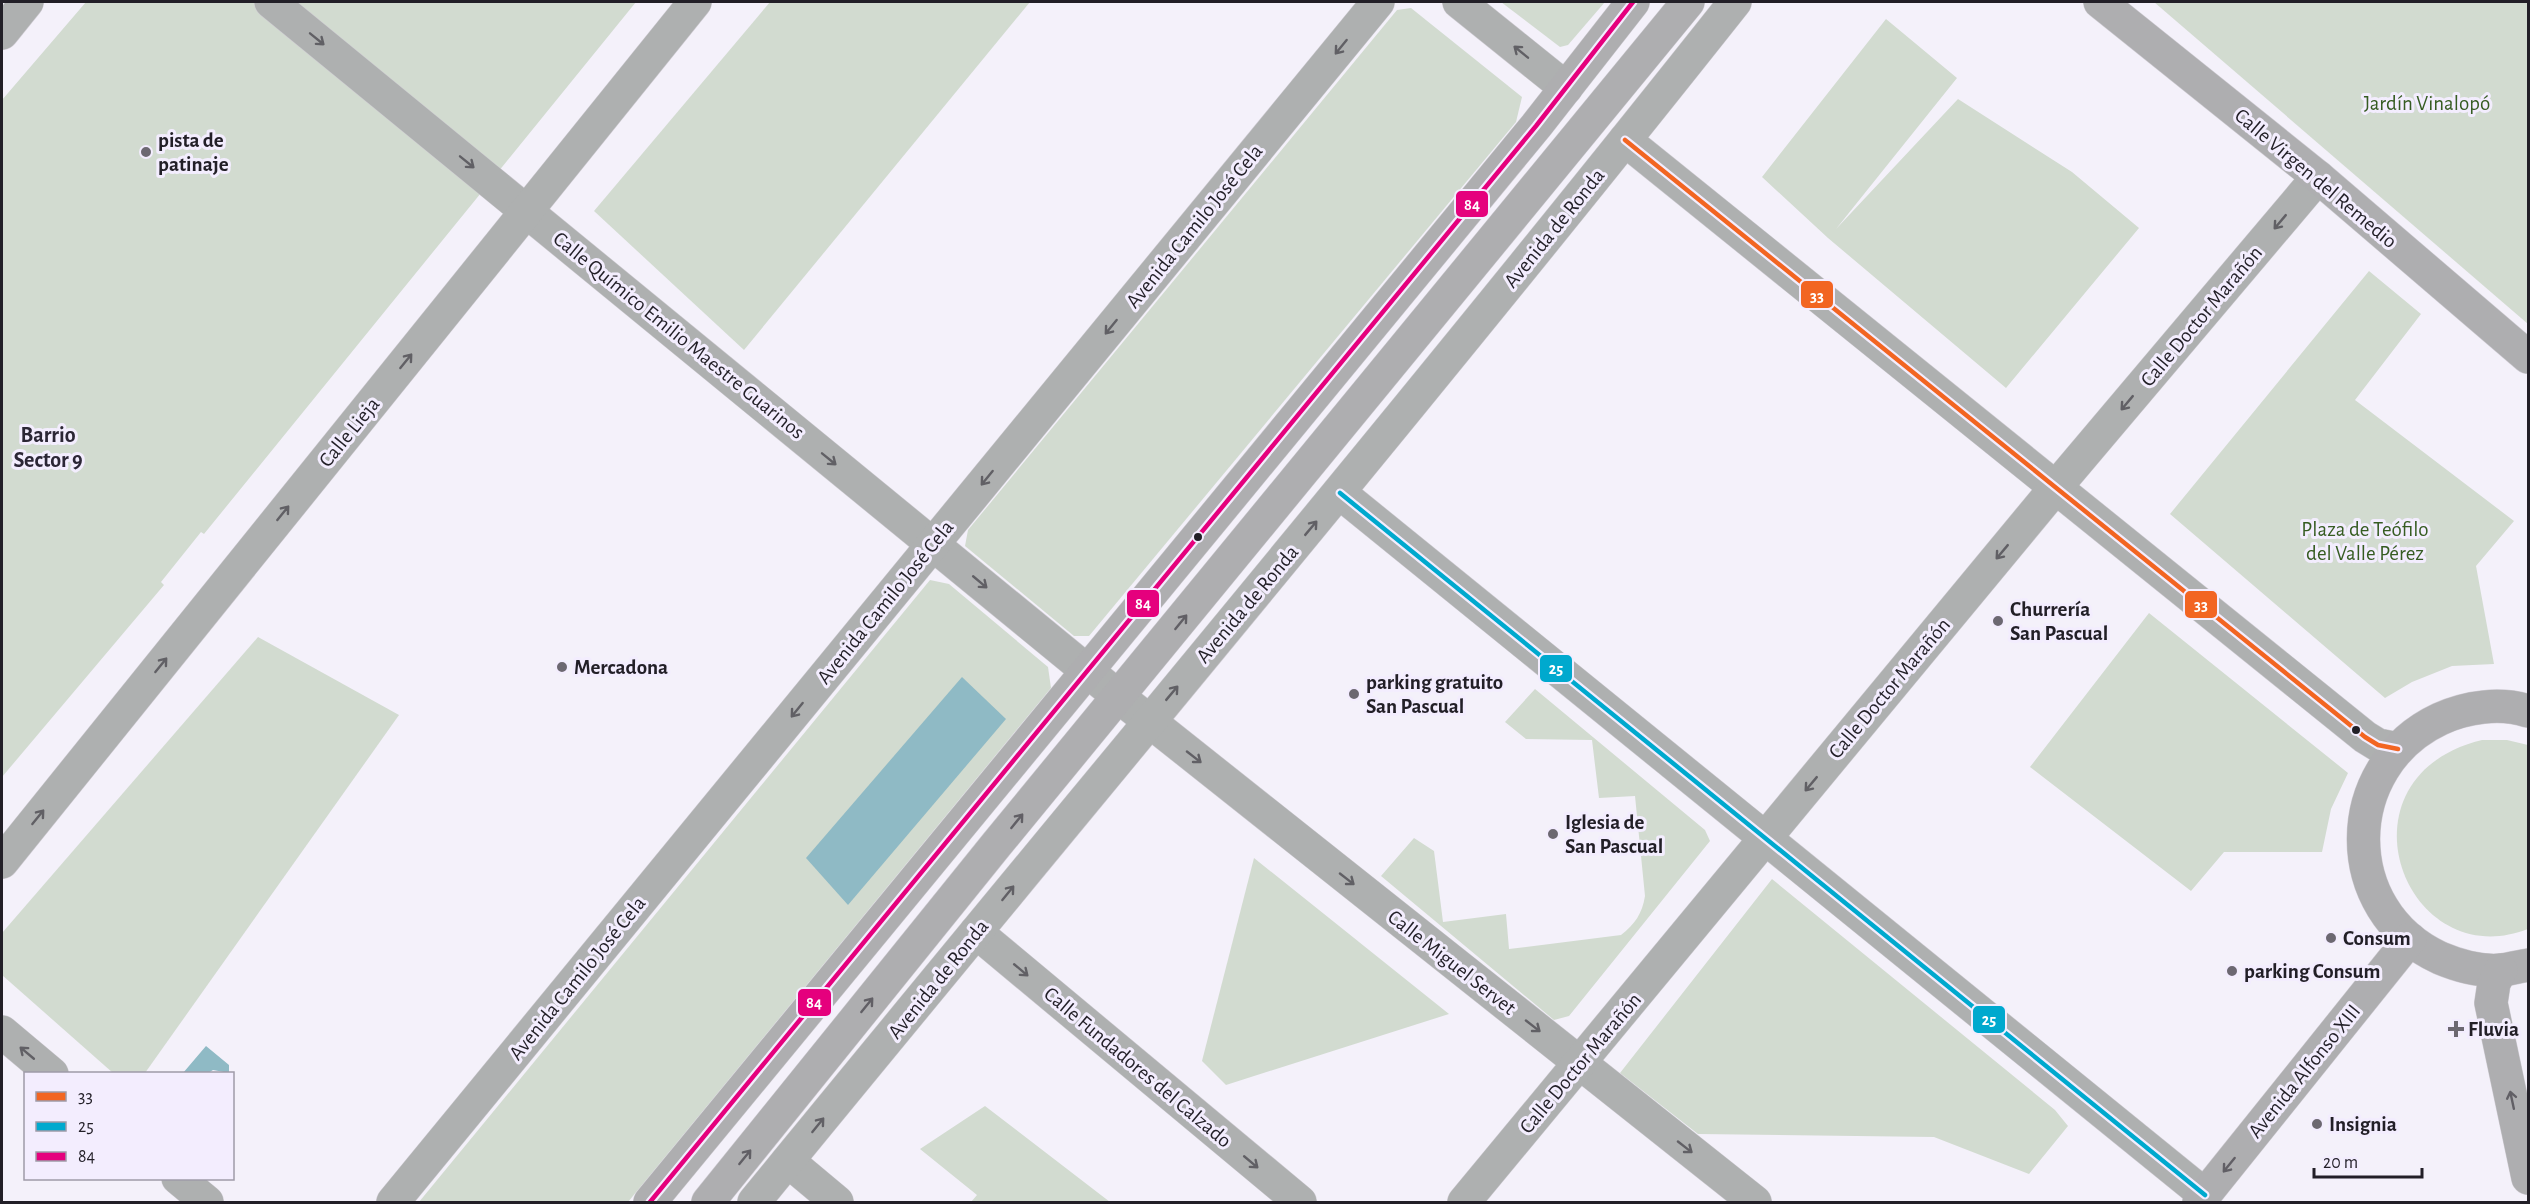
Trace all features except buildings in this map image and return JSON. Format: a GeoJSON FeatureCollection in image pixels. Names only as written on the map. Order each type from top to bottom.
{"type":"FeatureCollection","features":[{"type":"Feature","properties":{"kind":"street"},"geometry":{"type":"LineString","coordinates":[[2,33],[27,2]]}},
{"type":"Feature","properties":{"kind":"street","name":"Calle Químico Emilio Maestre Guarinos"},"geometry":{"type":"LineString","coordinates":[[271,2],[1119,697]]}},
{"type":"Feature","properties":{"kind":"street","name":"Calle Lieja"},"geometry":{"type":"LineString","coordinates":[[2,862],[695,2]]}},
{"type":"Feature","properties":{"kind":"street","name":"Avenida Camilo José Cela"},"geometry":{"type":"LineString","coordinates":[[393,1203],[1378,2]]}},
{"type":"Feature","properties":{"kind":"street"},"geometry":{"type":"LineString","coordinates":[[1459,2],[1566,88]]}},
{"type":"Feature","properties":{"kind":"street"},"geometry":{"type":"LineString","coordinates":[[650,1203],[1566,88],[1633,2]]}},
{"type":"Feature","properties":{"kind":"street","name":"Avenida de Ronda"},"geometry":{"type":"LineString","coordinates":[[708,1203],[1688,2]]}},
{"type":"Feature","properties":{"kind":"street","name":"Avenida de Ronda"},"geometry":{"type":"LineString","coordinates":[[754,1203],[1149,721],[1340,493],[1735,2]]}},
{"type":"Feature","properties":{"kind":"street","name":"Calle Virgen del Remedio"},"geometry":{"type":"LineString","coordinates":[[2100,2],[2318,177],[2529,357]]}},
{"type":"Feature","properties":{"kind":"street"},"geometry":{"type":"LineString","coordinates":[[1625,140],[2364,737],[2378,745],[2398,748]]}},
{"type":"Feature","properties":{"kind":"street","name":"Calle Doctor Marañón"},"geometry":{"type":"LineString","coordinates":[[1464,1203],[2056,487],[2318,177]]}},
{"type":"Feature","properties":{"kind":"street"},"geometry":{"type":"LineString","coordinates":[[1340,493],[1766,838],[2202,1199]]}},
{"type":"Feature","properties":{"kind":"street","name":"Calle Miguel Servet"},"geometry":{"type":"LineString","coordinates":[[1119,697],[1755,1203]]}},
{"type":"Feature","properties":{"kind":"street"},"geometry":{"type":"LineString","coordinates":[[2515,967],[2452,963],[2430,953],[2410,939],[2391,920],[2377,897],[2367,873],[2363,846],[2364,820],[2371,794],[2382,770],[2398,748],[2424,727],[2454,712],[2487,706],[2529,711]]}},
{"type":"Feature","properties":{"kind":"street","name":"Calle Fundadores del Calzado"},"geometry":{"type":"LineString","coordinates":[[976,932],[1300,1203]]}},
{"type":"Feature","properties":{"kind":"street","name":"Avenida Alfonso XIII"},"geometry":{"type":"LineString","coordinates":[[2202,1199],[2410,939]]}},
{"type":"Feature","properties":{"kind":"street"},"geometry":{"type":"LineString","coordinates":[[2515,967],[2494,983],[2491,1003],[2529,1178]]}},
{"type":"Feature","properties":{"kind":"street"},"geometry":{"type":"LineString","coordinates":[[2,1032],[49,1072]]}},
{"type":"Feature","properties":{"kind":"street"},"geometry":{"type":"LineString","coordinates":[[788,1161],[837,1203]]}},
{"type":"Feature","properties":{"kind":"street"},"geometry":{"type":"LineString","coordinates":[[179,1180],[207,1203]]}},
{"type":"Feature","properties":{"kind":"green space"},"geometry":{"type":"Polygon","coordinates":[[[86,2],[636,2],[204,534],[201,532],[161,582],[164,585],[2,777],[2,100],[86,2]]]}},
{"type":"Feature","properties":{"kind":"green space"},"geometry":{"type":"Polygon","coordinates":[[[770,2],[1030,2],[744,350],[594,211],[770,2]]]}},
{"type":"Feature","properties":{"kind":"green space"},"geometry":{"type":"Polygon","coordinates":[[[1501,2],[1605,2],[1568,45],[1560,47],[1501,2]]]}},
{"type":"Feature","properties":{"kind":"green space","name":"Jardín Vinalopó"},"geometry":{"type":"Polygon","coordinates":[[[2154,2],[2528,2],[2528,324],[2154,2]]]}},
{"type":"Feature","properties":{"kind":"green space"},"geometry":{"type":"Polygon","coordinates":[[[1411,8],[1522,97],[1516,122],[1089,636],[1074,636],[965,546],[968,530],[1397,10],[1411,8]]]}},
{"type":"Feature","properties":{"kind":"green space"},"geometry":{"type":"Polygon","coordinates":[[[1886,19],[1957,78],[1836,229],[1958,99],[2072,172],[2139,228],[2006,388],[1828,238],[1762,177],[1886,19]]]}},
{"type":"Feature","properties":{"kind":"green space","name":"Plaza de Teófilo del Valle Pérez"},"geometry":{"type":"Polygon","coordinates":[[[2369,271],[2421,314],[2355,400],[2514,521],[2476,566],[2494,664],[2452,666],[2412,682],[2385,698],[2170,514],[2369,271]]]}},
{"type":"Feature","properties":{"kind":"green space"},"geometry":{"type":"Polygon","coordinates":[[[930,580],[949,584],[1048,667],[1051,688],[628,1202],[419,1202],[930,580]]]}},
{"type":"Feature","properties":{"kind":"green space"},"geometry":{"type":"Polygon","coordinates":[[[2149,613],[2348,773],[2331,809],[2322,852],[2224,852],[2191,891],[2030,767],[2149,613]]]}},
{"type":"Feature","properties":{"kind":"green space"},"geometry":{"type":"Polygon","coordinates":[[[258,637],[399,715],[146,1072],[112,1072],[2,975],[2,933],[258,637]]]}},
{"type":"Feature","properties":{"kind":"green space"},"geometry":{"type":"Polygon","coordinates":[[[1535,689],[1705,830],[1710,841],[1569,1016],[1554,1020],[1381,876],[1414,838],[1434,851],[1443,922],[1506,914],[1509,949],[1621,935],[1634,923],[1645,896],[1635,796],[1599,798],[1592,740],[1526,739],[1505,722],[1535,689]]]}},
{"type":"Feature","properties":{"kind":"green space"},"geometry":{"type":"Polygon","coordinates":[[[2482,740],[2507,740],[2528,745],[2528,929],[2484,936],[2447,925],[2419,900],[2401,866],[2397,829],[2408,792],[2435,761],[2482,740]]]}},
{"type":"Feature","properties":{"kind":"green space"},"geometry":{"type":"Polygon","coordinates":[[[1254,858],[1449,1014],[1226,1085],[1202,1061],[1254,858]]]}},
{"type":"Feature","properties":{"kind":"green space"},"geometry":{"type":"Polygon","coordinates":[[[1772,879],[2055,1110],[2068,1126],[2029,1174],[1934,1137],[1698,1134],[1620,1073],[1772,879]]]}},
{"type":"Feature","properties":{"kind":"green space"},"geometry":{"type":"Polygon","coordinates":[[[985,1106],[1110,1202],[971,1202],[977,1195],[920,1149],[985,1106]]]}},
{"type":"Feature","properties":{"kind":"water"},"geometry":{"type":"Polygon","coordinates":[[[962,677],[1006,719],[848,905],[806,858],[962,677]]]}},
{"type":"Feature","properties":{"kind":"water"},"geometry":{"type":"Polygon","coordinates":[[[206,1046],[229,1065],[229,1072],[213,1070],[184,1072],[206,1046]]]}},
{"type":"Feature","properties":{"kind":"transit line","name":"84"},"geometry":{"type":"LineString","coordinates":[[650,1202],[1536,126],[1633,2]]}},
{"type":"Feature","properties":{"kind":"transit line","name":"33"},"geometry":{"type":"LineString","coordinates":[[1625,140],[2365,737],[2378,745],[2398,749]]}},
{"type":"Feature","properties":{"kind":"transit line","name":"25"},"geometry":{"type":"LineString","coordinates":[[1340,493],[2205,1195]]}},
{"type":"Feature","properties":{"kind":"place","name":"pista de patinaje"},"geometry":{"type":"Point","coordinates":[146,152]}},
{"type":"Feature","properties":{"kind":"place","name":"Churrería San Pascual"},"geometry":{"type":"Point","coordinates":[1998,621]}},
{"type":"Feature","properties":{"kind":"place","name":"Mercadona"},"geometry":{"type":"Point","coordinates":[562,667]}},
{"type":"Feature","properties":{"kind":"place","name":"parking gratuito San Pascual"},"geometry":{"type":"Point","coordinates":[1354,694]}},
{"type":"Feature","properties":{"kind":"place","name":"Iglesia de San Pascual"},"geometry":{"type":"Point","coordinates":[1553,834]}},
{"type":"Feature","properties":{"kind":"place","name":"Consum"},"geometry":{"type":"Point","coordinates":[2331,938]}},
{"type":"Feature","properties":{"kind":"place","name":"parking Consum"},"geometry":{"type":"Point","coordinates":[2232,971]}},
{"type":"Feature","properties":{"kind":"place","name":"Fluvia"},"geometry":{"type":"Point","coordinates":[2456,1029]}},
{"type":"Feature","properties":{"kind":"place","name":"Insignia"},"geometry":{"type":"Point","coordinates":[2317,1124]}},
{"type":"Feature","properties":{"kind":"district","name":"Barrio Sector 9"},"geometry":{"type":"Point","coordinates":[48,446]}}]}
